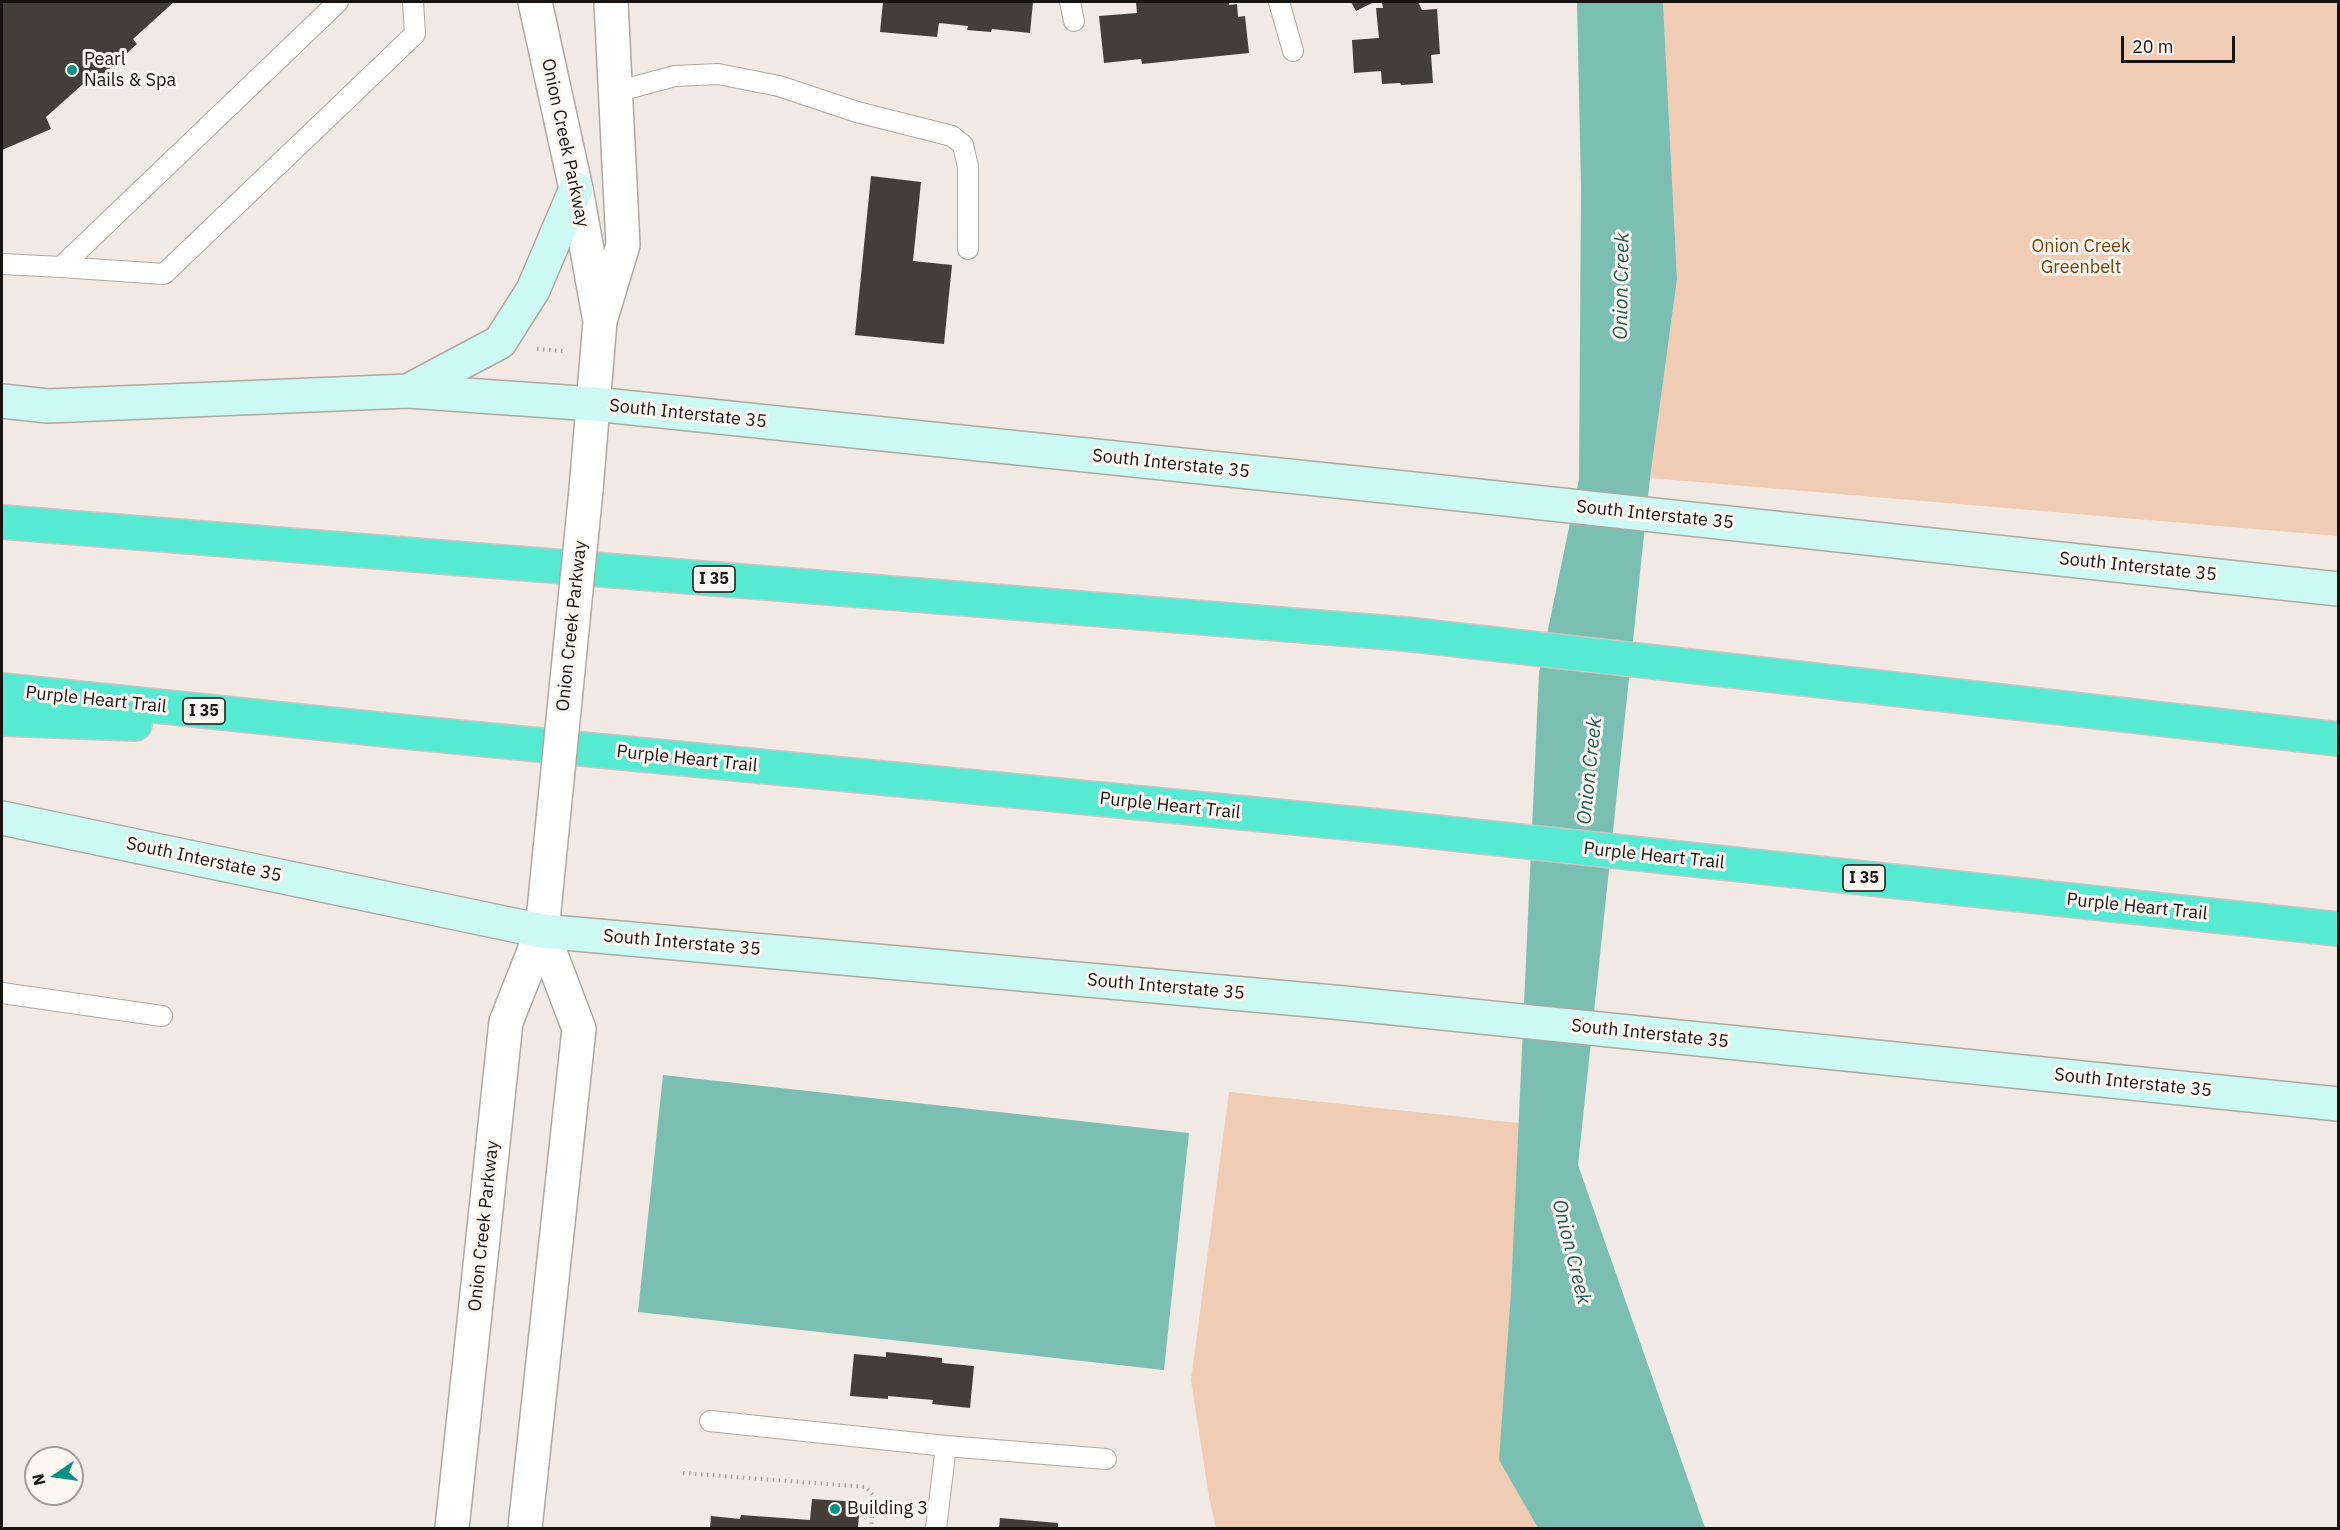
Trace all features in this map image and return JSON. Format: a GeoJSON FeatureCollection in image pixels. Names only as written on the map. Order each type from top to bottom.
{"type":"FeatureCollection","features":[{"type":"Feature","properties":{"kind":"highway","name":"I 35"},"geometry":{"type":"LineString","coordinates":[[8,522],[1405,634],[2338,739]]}},
{"type":"Feature","properties":{"kind":"highway","name":"Purple Heart Trail"},"geometry":{"type":"LineString","coordinates":[[2,690],[406,732],[1389,827],[2338,929]]}},
{"type":"Feature","properties":{"kind":"highway"},"geometry":{"type":"LineString","coordinates":[[2,719],[406,732]]}},
{"type":"Feature","properties":{"kind":"main road"},"geometry":{"type":"LineString","coordinates":[[408,391],[501,342],[533,290],[576,189]]}},
{"type":"Feature","properties":{"kind":"main road","name":"South Interstate 35"},"geometry":{"type":"LineString","coordinates":[[2,401],[48,406],[408,391],[594,404],[1404,488],[2338,589]]}},
{"type":"Feature","properties":{"kind":"main road","name":"South Interstate 35"},"geometry":{"type":"LineString","coordinates":[[2,818],[542,931],[1344,1003],[2326,1102]]}},
{"type":"Feature","properties":{"kind":"street","name":"Onion Creek Parkway"},"geometry":{"type":"LineString","coordinates":[[535,2],[576,189],[600,321]]}},
{"type":"Feature","properties":{"kind":"street","name":"Onion Creek Parkway"},"geometry":{"type":"LineString","coordinates":[[452,1528],[506,1022],[542,931],[586,490],[600,321],[623,245],[611,2]]}},
{"type":"Feature","properties":{"kind":"street","name":"Onion Creek Parkway"},"geometry":{"type":"LineString","coordinates":[[525,1528],[579,1029],[542,931]]}},
{"type":"Feature","properties":{"kind":"lane"},"geometry":{"type":"LineString","coordinates":[[61,267],[338,2]]}},
{"type":"Feature","properties":{"kind":"lane"},"geometry":{"type":"LineString","coordinates":[[2,264],[164,274],[415,34],[413,2]]}},
{"type":"Feature","properties":{"kind":"lane"},"geometry":{"type":"LineString","coordinates":[[1070,2],[1074,21]]}},
{"type":"Feature","properties":{"kind":"lane"},"geometry":{"type":"LineString","coordinates":[[1279,2],[1293,51]]}},
{"type":"Feature","properties":{"kind":"lane"},"geometry":{"type":"LineString","coordinates":[[615,92],[675,76],[718,74],[779,86],[857,112],[952,136],[963,145],[968,167],[968,249]]}},
{"type":"Feature","properties":{"kind":"lane"},"geometry":{"type":"LineString","coordinates":[[2,993],[162,1016]]}},
{"type":"Feature","properties":{"kind":"lane"},"geometry":{"type":"LineString","coordinates":[[710,1421],[946,1446],[1106,1459]]}},
{"type":"Feature","properties":{"kind":"lane"},"geometry":{"type":"LineString","coordinates":[[936,1528],[946,1446]]}},
{"type":"Feature","properties":{"kind":"path"},"geometry":{"type":"LineString","coordinates":[[531,349],[567,352]]}},
{"type":"Feature","properties":{"kind":"path"},"geometry":{"type":"LineString","coordinates":[[682,1473],[866,1487],[874,1496],[871,1528]]}},
{"type":"Feature","properties":{"kind":"green space","name":"Onion Creek Greenbelt"},"geometry":{"type":"Polygon","coordinates":[[[1663,2],[2338,2],[2338,536],[1650,478],[1677,279],[1663,2]]]}},
{"type":"Feature","properties":{"kind":"green space"},"geometry":{"type":"Polygon","coordinates":[[[1229,1092],[1528,1124],[1581,1528],[1216,1528],[1191,1380],[1229,1092]]]}},
{"type":"Feature","properties":{"kind":"water","name":"Onion Creek"},"geometry":{"type":"Polygon","coordinates":[[[1577,2],[1663,2],[1677,279],[1650,478],[1578,1165],[1705,1528],[1538,1528],[1499,1460],[1511,1292],[1539,673],[1579,479],[1581,188],[1577,2]]]}},
{"type":"Feature","properties":{"kind":"water"},"geometry":{"type":"Polygon","coordinates":[[[663,1075],[1189,1133],[1164,1370],[638,1312],[663,1075]]]}},
{"type":"Feature","properties":{"kind":"building"},"geometry":{"type":"Polygon","coordinates":[[[2,2],[174,2],[133,39],[137,44],[96,81],[92,76],[46,117],[51,129],[2,150],[2,2]]]}},
{"type":"Feature","properties":{"kind":"building"},"geometry":{"type":"Polygon","coordinates":[[[883,2],[1033,2],[1030,33],[992,29],[991,32],[967,30],[968,26],[939,23],[937,37],[880,32],[883,2]]]}},
{"type":"Feature","properties":{"kind":"building"},"geometry":{"type":"Polygon","coordinates":[[[1136,2],[1229,2],[1229,5],[1237,4],[1238,17],[1245,16],[1249,53],[1142,64],[1141,59],[1104,63],[1099,16],[1137,13],[1136,2]]]}},
{"type":"Feature","properties":{"kind":"building"},"geometry":{"type":"Polygon","coordinates":[[[1351,2],[1374,2],[1356,11],[1351,2]]]}},
{"type":"Feature","properties":{"kind":"building"},"geometry":{"type":"Polygon","coordinates":[[[1418,2],[1422,10],[1437,9],[1440,54],[1431,55],[1433,83],[1382,84],[1381,71],[1354,73],[1352,40],[1379,38],[1376,8],[1383,8],[1382,3],[1418,2]]]}},
{"type":"Feature","properties":{"kind":"building"},"geometry":{"type":"Polygon","coordinates":[[[871,176],[921,182],[913,261],[952,265],[944,344],[855,335],[871,176]]]}},
{"type":"Feature","properties":{"kind":"building"},"geometry":{"type":"Polygon","coordinates":[[[886,1352],[942,1358],[942,1363],[974,1366],[970,1408],[932,1404],[933,1400],[888,1396],[888,1399],[850,1396],[854,1354],[886,1357],[886,1352]]]}},
{"type":"Feature","properties":{"kind":"building","name":"Building 3"},"geometry":{"type":"Polygon","coordinates":[[[812,1499],[860,1502],[858,1528],[710,1528],[711,1516],[740,1519],[741,1515],[810,1520],[812,1499]]]}},
{"type":"Feature","properties":{"kind":"building"},"geometry":{"type":"Polygon","coordinates":[[[1000,1518],[1058,1523],[1058,1528],[999,1528],[1000,1518]]]}},
{"type":"Feature","properties":{"kind":"place","name":"Pearl Nails & Spa"},"geometry":{"type":"Point","coordinates":[72,70]}},
{"type":"Feature","properties":{"kind":"place","name":"Building 3"},"geometry":{"type":"Point","coordinates":[835,1509]}}]}
